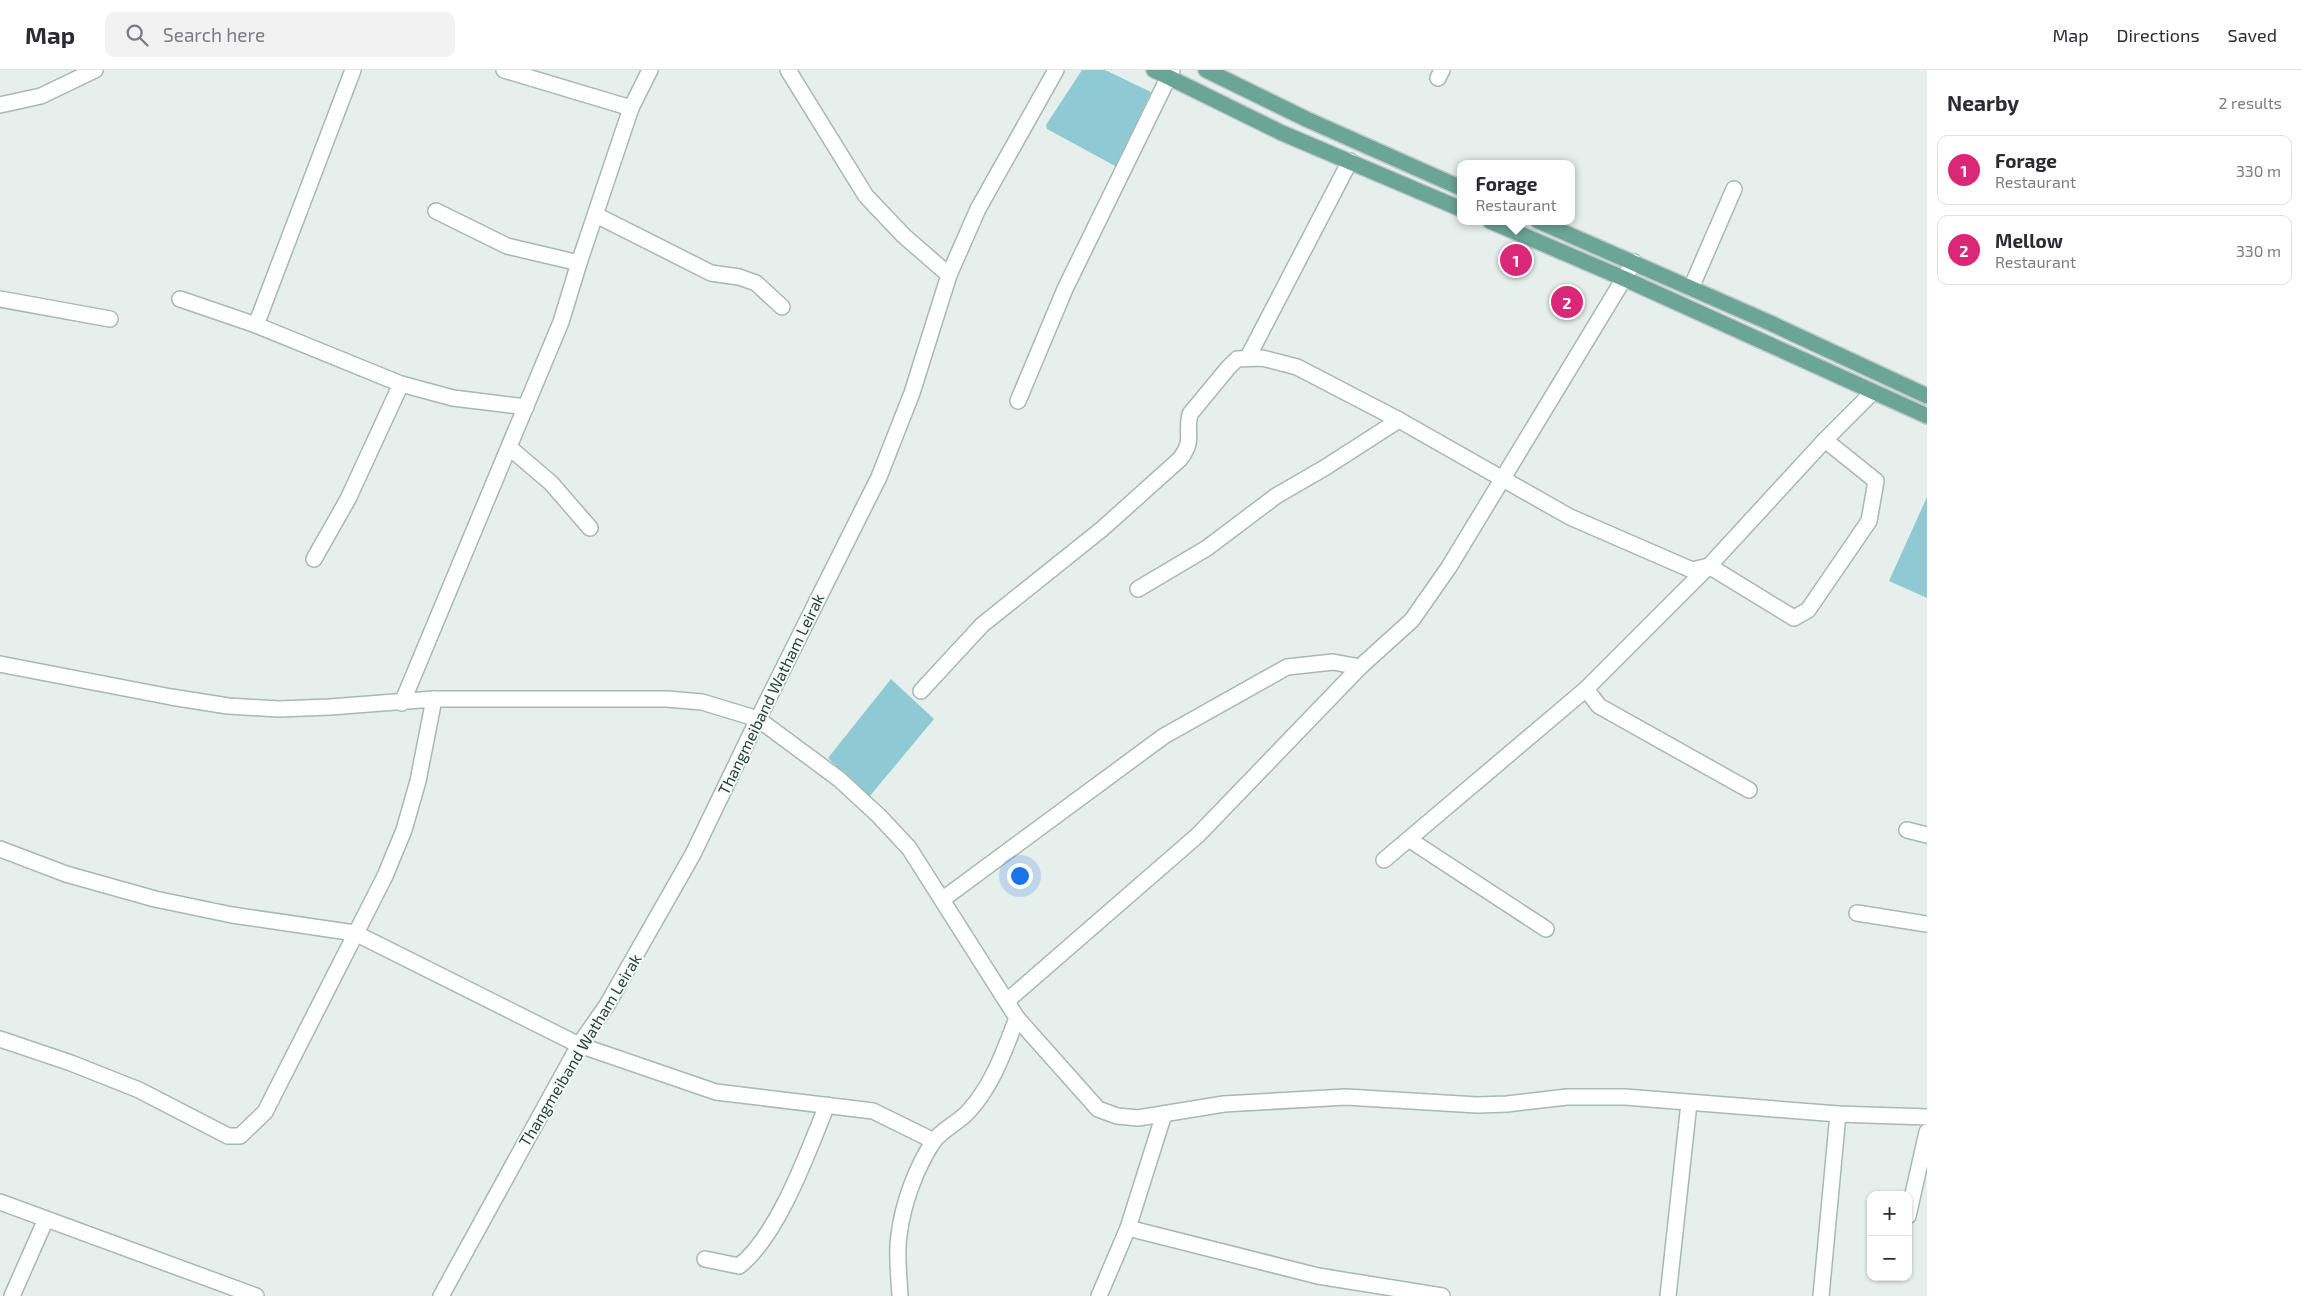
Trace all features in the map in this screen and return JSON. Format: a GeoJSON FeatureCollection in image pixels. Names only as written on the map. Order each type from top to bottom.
{"type":"FeatureCollection","features":[{"type":"Feature","properties":{"kind":"main road"},"geometry":{"type":"LineString","coordinates":[[1154,70],[1171,74],[1282,133],[1457,207]]}},
{"type":"Feature","properties":{"kind":"main road"},"geometry":{"type":"LineString","coordinates":[[1206,70],[1306,119],[1457,186]]}},
{"type":"Feature","properties":{"kind":"main road"},"geometry":{"type":"LineString","coordinates":[[1499,225],[1625,279],[1927,416]]}},
{"type":"Feature","properties":{"kind":"main road"},"geometry":{"type":"LineString","coordinates":[[1547,225],[1634,262],[1927,396]]}},
{"type":"Feature","properties":{"kind":"street"},"geometry":{"type":"LineString","coordinates":[[0,105],[41,96],[95,70]]}},
{"type":"Feature","properties":{"kind":"street"},"geometry":{"type":"LineString","coordinates":[[256,325],[354,70]]}},
{"type":"Feature","properties":{"kind":"street"},"geometry":{"type":"LineString","coordinates":[[504,70],[631,108]]}},
{"type":"Feature","properties":{"kind":"street"},"geometry":{"type":"LineString","coordinates":[[402,702],[510,448],[561,322],[579,262],[631,108],[650,70]]}},
{"type":"Feature","properties":{"kind":"street"},"geometry":{"type":"LineString","coordinates":[[788,70],[866,196],[904,236],[949,275]]}},
{"type":"Feature","properties":{"kind":"street","name":"Thangmeiband Watham Leirak"},"geometry":{"type":"LineString","coordinates":[[441,1296],[579,1046],[608,1005],[693,854],[879,477],[912,392],[949,275],[994,178],[1056,70]]}},
{"type":"Feature","properties":{"kind":"street"},"geometry":{"type":"LineString","coordinates":[[1018,401],[1065,289],[1171,74]]}},
{"type":"Feature","properties":{"kind":"street"},"geometry":{"type":"LineString","coordinates":[[1248,357],[1350,161]]}},
{"type":"Feature","properties":{"kind":"street"},"geometry":{"type":"LineString","coordinates":[[1691,288],[1734,189]]}},
{"type":"Feature","properties":{"kind":"street"},"geometry":{"type":"LineString","coordinates":[[436,211],[507,246],[579,262]]}},
{"type":"Feature","properties":{"kind":"street"},"geometry":{"type":"LineString","coordinates":[[596,215],[711,274],[739,276],[756,283],[782,307]]}},
{"type":"Feature","properties":{"kind":"street"},"geometry":{"type":"LineString","coordinates":[[1007,1000],[1198,835],[1360,667],[1412,620],[1430,596],[1634,262]]}},
{"type":"Feature","properties":{"kind":"street"},"geometry":{"type":"LineString","coordinates":[[0,299],[110,319]]}},
{"type":"Feature","properties":{"kind":"street"},"geometry":{"type":"LineString","coordinates":[[180,299],[256,325],[401,384],[454,398],[526,407]]}},
{"type":"Feature","properties":{"kind":"street"},"geometry":{"type":"LineString","coordinates":[[921,690],[982,625],[1102,529],[1180,459],[1188,449],[1190,414],[1237,359],[1248,357],[1262,358],[1297,367],[1400,420],[1570,517],[1692,570],[1709,566],[1794,618],[1808,610],[1869,521],[1876,481],[1825,440]]}},
{"type":"Feature","properties":{"kind":"street"},"geometry":{"type":"LineString","coordinates":[[314,559],[348,499],[401,384]]}},
{"type":"Feature","properties":{"kind":"street"},"geometry":{"type":"LineString","coordinates":[[1384,860],[1410,840],[1586,689],[1709,566],[1825,440],[1873,392]]}},
{"type":"Feature","properties":{"kind":"street"},"geometry":{"type":"LineString","coordinates":[[1138,589],[1207,548],[1276,496],[1400,420]]}},
{"type":"Feature","properties":{"kind":"street"},"geometry":{"type":"LineString","coordinates":[[510,448],[552,483],[590,528]]}},
{"type":"Feature","properties":{"kind":"street"},"geometry":{"type":"LineString","coordinates":[[943,899],[1164,736],[1288,667],[1333,662],[1360,667]]}},
{"type":"Feature","properties":{"kind":"street"},"geometry":{"type":"LineString","coordinates":[[0,664],[228,706],[280,709],[434,699],[667,699],[702,702],[758,719],[839,779],[879,816],[909,848],[1017,1018],[1098,1109],[1117,1116],[1138,1118],[1224,1104],[1346,1097],[1477,1105],[1567,1098],[1624,1097],[1838,1114],[1927,1117]]}},
{"type":"Feature","properties":{"kind":"street"},"geometry":{"type":"LineString","coordinates":[[1586,689],[1599,706],[1749,790]]}},
{"type":"Feature","properties":{"kind":"street"},"geometry":{"type":"LineString","coordinates":[[0,1039],[71,1063],[139,1090],[228,1136],[240,1136],[265,1112],[385,876],[404,830],[418,781],[434,699]]}},
{"type":"Feature","properties":{"kind":"street"},"geometry":{"type":"LineString","coordinates":[[1906,830],[1927,835]]}},
{"type":"Feature","properties":{"kind":"street"},"geometry":{"type":"LineString","coordinates":[[1410,840],[1546,929]]}},
{"type":"Feature","properties":{"kind":"street"},"geometry":{"type":"LineString","coordinates":[[0,848],[66,874],[155,899],[232,915],[355,933],[579,1046],[716,1092],[873,1111],[934,1141]]}},
{"type":"Feature","properties":{"kind":"street"},"geometry":{"type":"LineString","coordinates":[[1857,913],[1927,924]]}},
{"type":"Feature","properties":{"kind":"street"},"geometry":{"type":"LineString","coordinates":[[900,1296],[899,1236],[907,1199],[934,1141],[949,1126],[966,1114],[981,1098],[1001,1060],[1017,1018]]}},
{"type":"Feature","properties":{"kind":"street"},"geometry":{"type":"LineString","coordinates":[[1668,1296],[1689,1103]]}},
{"type":"Feature","properties":{"kind":"street"},"geometry":{"type":"LineString","coordinates":[[705,1259],[739,1266],[752,1256],[791,1192],[827,1106]]}},
{"type":"Feature","properties":{"kind":"street"},"geometry":{"type":"LineString","coordinates":[[1099,1296],[1128,1228],[1164,1114]]}},
{"type":"Feature","properties":{"kind":"street"},"geometry":{"type":"LineString","coordinates":[[1820,1296],[1838,1114]]}},
{"type":"Feature","properties":{"kind":"street"},"geometry":{"type":"LineString","coordinates":[[1912,1198],[1927,1132]]}},
{"type":"Feature","properties":{"kind":"street"},"geometry":{"type":"LineString","coordinates":[[0,1202],[249,1295]]}},
{"type":"Feature","properties":{"kind":"street"},"geometry":{"type":"LineString","coordinates":[[12,1296],[46,1219]]}},
{"type":"Feature","properties":{"kind":"street"},"geometry":{"type":"LineString","coordinates":[[1128,1228],[1318,1276],[1442,1296]]}},
{"type":"Feature","properties":{"kind":"water"},"geometry":{"type":"Polygon","coordinates":[[[1082,70],[1105,70],[1151,92],[1117,167],[1047,129],[1046,125],[1082,70]]]}},
{"type":"Feature","properties":{"kind":"water"},"geometry":{"type":"Polygon","coordinates":[[[1927,497],[1927,598],[1889,581],[1927,497]]]}},
{"type":"Feature","properties":{"kind":"water"},"geometry":{"type":"Polygon","coordinates":[[[891,679],[934,719],[869,797],[828,758],[891,679]]]}},
{"type":"Feature","properties":{"kind":"place","name":"Forage"},"geometry":{"type":"Point","coordinates":[1516,260]}},
{"type":"Feature","properties":{"kind":"place","name":"Mellow"},"geometry":{"type":"Point","coordinates":[1567,302]}}]}
